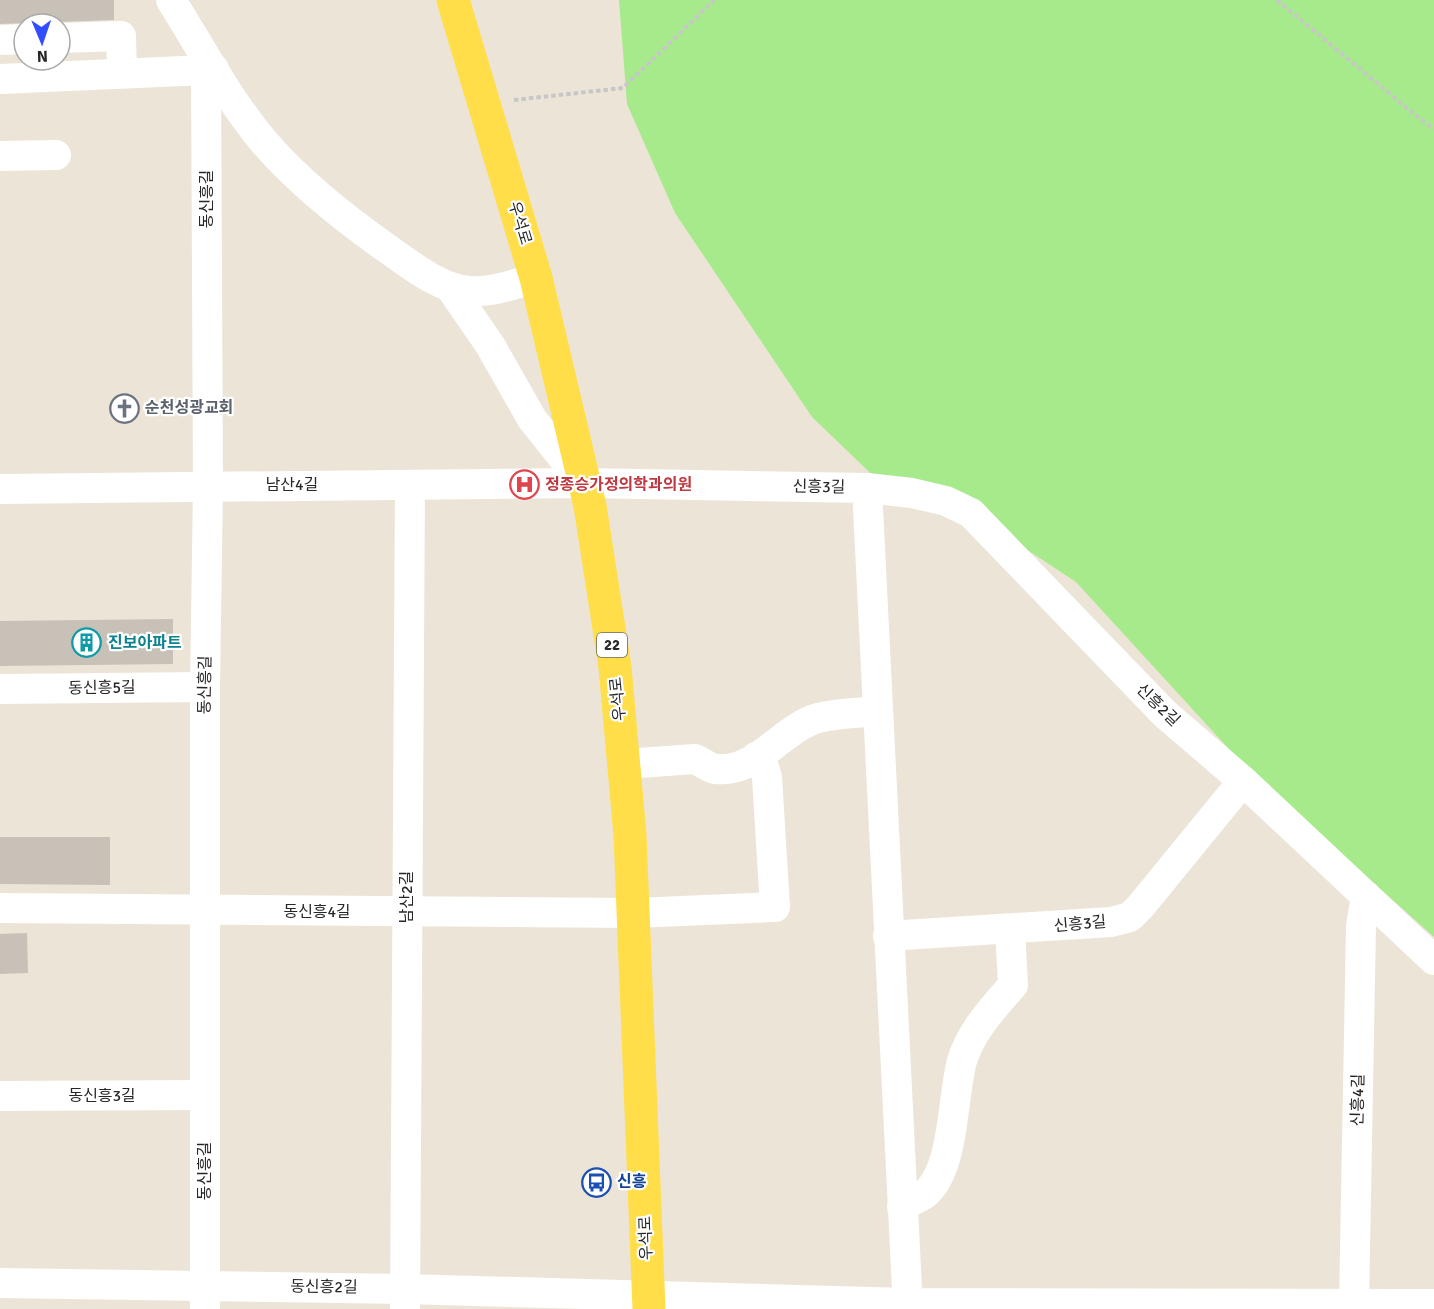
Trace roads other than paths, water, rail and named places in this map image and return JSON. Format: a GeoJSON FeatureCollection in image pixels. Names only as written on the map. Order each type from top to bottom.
{"type":"FeatureCollection","features":[{"type":"Feature","properties":{"kind":"main road","name":"우석로"},"geometry":{"type":"LineString","coordinates":[[453,0],[536,278],[590,506],[615,667],[634,913],[648,1303]]}},
{"type":"Feature","properties":{"kind":"street"},"geometry":{"type":"LineString","coordinates":[[171,0],[210,69],[264,142],[292,171],[360,230],[420,271],[450,287],[471,291],[492,290],[536,278]]}},
{"type":"Feature","properties":{"kind":"street"},"geometry":{"type":"LineString","coordinates":[[72,38],[121,36],[122,73]]}},
{"type":"Feature","properties":{"kind":"street"},"geometry":{"type":"LineString","coordinates":[[0,79],[210,69]]}},
{"type":"Feature","properties":{"kind":"street","name":"동신흥길"},"geometry":{"type":"LineString","coordinates":[[205,1297],[204,687],[208,486],[210,69]]}},
{"type":"Feature","properties":{"kind":"street"},"geometry":{"type":"LineString","coordinates":[[0,156],[56,155]]}},
{"type":"Feature","properties":{"kind":"street"},"geometry":{"type":"LineString","coordinates":[[450,287],[490,345],[532,419],[583,483]]}},
{"type":"Feature","properties":{"kind":"street","name":"남산4길"},"geometry":{"type":"LineString","coordinates":[[0,489],[583,483]]}},
{"type":"Feature","properties":{"kind":"street","name":"신흥3길"},"geometry":{"type":"LineString","coordinates":[[583,483],[867,488],[908,1306]]}},
{"type":"Feature","properties":{"kind":"street","name":"남산2길"},"geometry":{"type":"LineString","coordinates":[[405,1299],[410,485]]}},
{"type":"Feature","properties":{"kind":"street","name":"신흥2길"},"geometry":{"type":"LineString","coordinates":[[867,488],[924,495],[946,501],[971,513],[1165,714],[1243,781],[1434,960]]}},
{"type":"Feature","properties":{"kind":"street","name":"동신흥5길"},"geometry":{"type":"LineString","coordinates":[[0,689],[204,687]]}},
{"type":"Feature","properties":{"kind":"street"},"geometry":{"type":"LineString","coordinates":[[624,764],[695,759],[719,770],[749,762],[794,730],[817,718],[878,711]]}},
{"type":"Feature","properties":{"kind":"street"},"geometry":{"type":"LineString","coordinates":[[634,913],[776,907],[767,777],[764,767],[756,757]]}},
{"type":"Feature","properties":{"kind":"street","name":"신흥3길"},"geometry":{"type":"LineString","coordinates":[[888,936],[1111,922],[1130,917],[1140,908],[1243,781]]}},
{"type":"Feature","properties":{"kind":"street","name":"신흥4길"},"geometry":{"type":"LineString","coordinates":[[1354,1303],[1361,926],[1366,896]]}},
{"type":"Feature","properties":{"kind":"street","name":"동신흥4길"},"geometry":{"type":"LineString","coordinates":[[0,908],[634,913]]}},
{"type":"Feature","properties":{"kind":"street"},"geometry":{"type":"LineString","coordinates":[[902,1206],[926,1192],[938,1175],[950,1141],[962,1060],[977,1028],[1013,985],[1010,929]]}},
{"type":"Feature","properties":{"kind":"street","name":"동신흥3길"},"geometry":{"type":"LineString","coordinates":[[0,1096],[205,1095]]}},
{"type":"Feature","properties":{"kind":"street","name":"동신흥2길"},"geometry":{"type":"LineString","coordinates":[[0,1283],[205,1297],[908,1306],[1434,1304]]}},
{"type":"Feature","properties":{"kind":"place","name":"순천성광교회"},"geometry":{"type":"Point","coordinates":[124,408]}},
{"type":"Feature","properties":{"kind":"place","name":"정종승가정의학과의원"},"geometry":{"type":"Point","coordinates":[524,485]}},
{"type":"Feature","properties":{"kind":"place","name":"진보아파트"},"geometry":{"type":"Point","coordinates":[87,643]}},
{"type":"Feature","properties":{"kind":"place","name":"신흥"},"geometry":{"type":"Point","coordinates":[596,1182]}}]}
